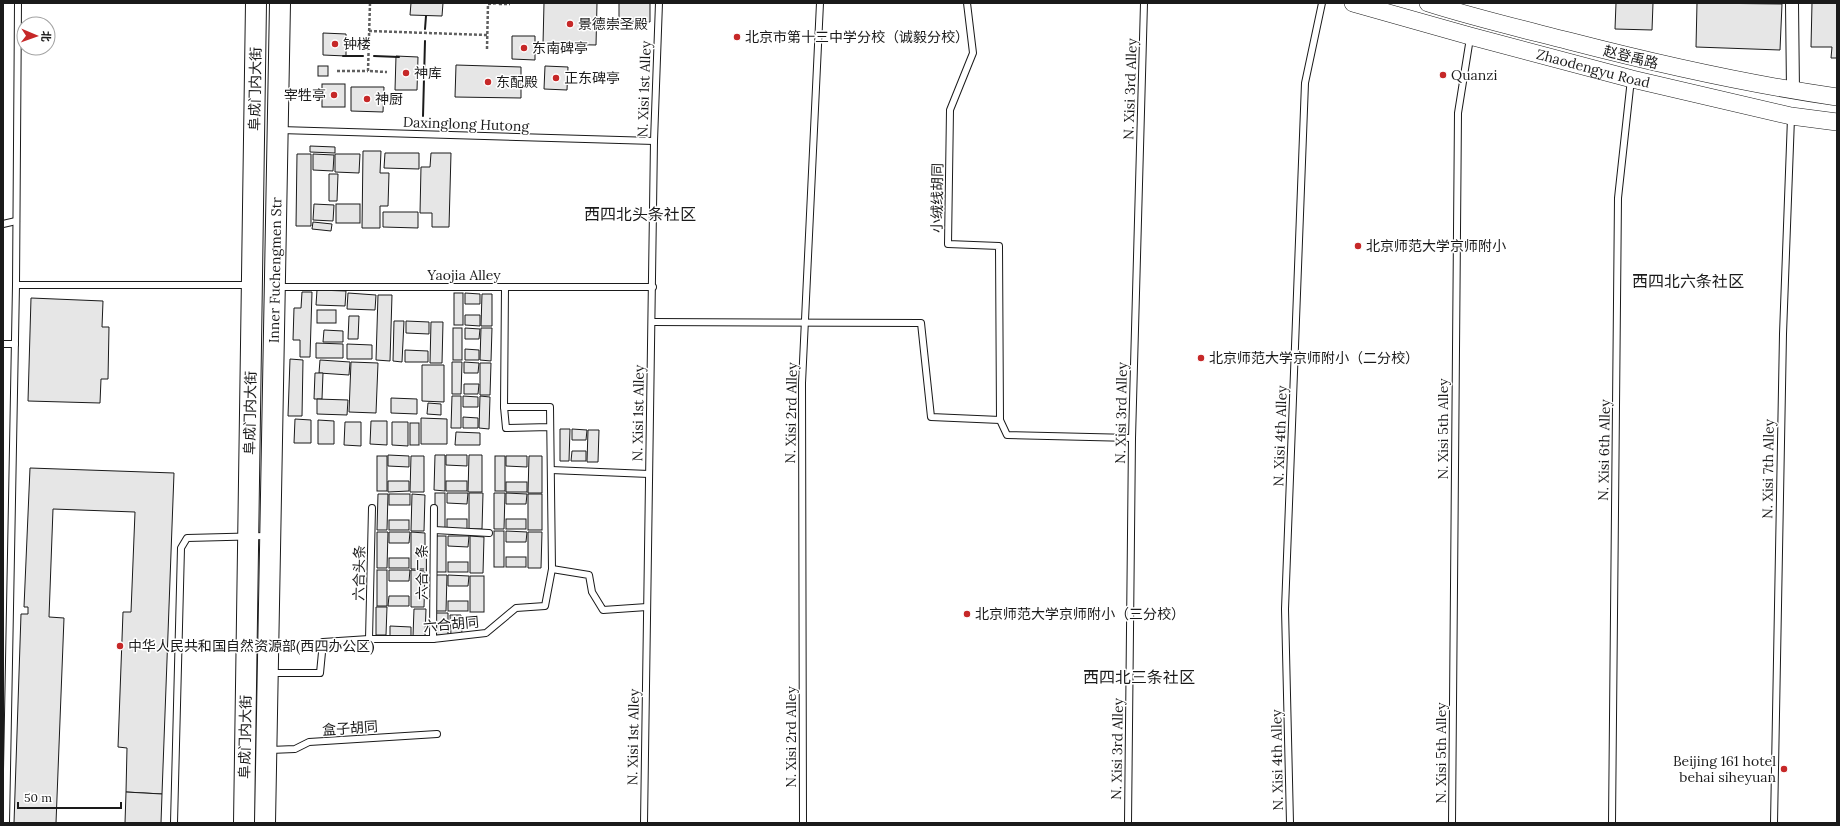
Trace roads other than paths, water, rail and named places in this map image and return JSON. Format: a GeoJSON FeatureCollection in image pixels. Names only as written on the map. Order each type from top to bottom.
{"type":"FeatureCollection","features":[{"type":"Feature","properties":{"kind":"main road","name":"阜成门内大街"},"geometry":{"type":"LineString","coordinates":[[244,823],[256,3]]}},
{"type":"Feature","properties":{"kind":"main road","name":"Inner Fuchengmen Str"},"geometry":{"type":"LineString","coordinates":[[270,536],[280,3]]}},
{"type":"Feature","properties":{"kind":"main road","name":"Zhaodengyu Road"},"geometry":{"type":"LineString","coordinates":[[1353,3],[1632,79],[1791,116],[1837,122]]}},
{"type":"Feature","properties":{"kind":"main road","name":"赵登禹路"},"geometry":{"type":"LineString","coordinates":[[1428,3],[1462,8],[1639,59],[1755,84],[1837,97]]}},
{"type":"Feature","properties":{"kind":"main road","name":"阜成门内大街"},"geometry":{"type":"LineString","coordinates":[[265,823],[270,536]]}},
{"type":"Feature","properties":{"kind":"street"},"geometry":{"type":"LineString","coordinates":[[1792,3],[1793,91]]}},
{"type":"Feature","properties":{"kind":"lane"},"geometry":{"type":"LineString","coordinates":[[6,823],[16,285],[18,3]]}},
{"type":"Feature","properties":{"kind":"lane","name":"N. Xisi 1st Alley"},"geometry":{"type":"LineString","coordinates":[[644,823],[654,141],[659,3]]}},
{"type":"Feature","properties":{"kind":"lane","name":"N. Xisi 2rd Alley"},"geometry":{"type":"LineString","coordinates":[[803,823],[802,384],[820,3]]}},
{"type":"Feature","properties":{"kind":"lane","name":"小绒线胡同"},"geometry":{"type":"LineString","coordinates":[[967,3],[973,53],[950,110],[948,244],[999,246],[1000,420]]}},
{"type":"Feature","properties":{"kind":"lane","name":"N. Xisi 3rd Alley"},"geometry":{"type":"LineString","coordinates":[[1128,823],[1132,438],[1144,3]]}},
{"type":"Feature","properties":{"kind":"lane","name":"N. Xisi 4th Alley"},"geometry":{"type":"LineString","coordinates":[[1290,823],[1285,610],[1305,82],[1322,3]]}},
{"type":"Feature","properties":{"kind":"lane","name":"N. Xisi 5th Alley"},"geometry":{"type":"LineString","coordinates":[[1452,823],[1458,113],[1470,36]]}},
{"type":"Feature","properties":{"kind":"lane","name":"N. Xisi 6th Alley"},"geometry":{"type":"LineString","coordinates":[[1612,823],[1618,198],[1632,79]]}},
{"type":"Feature","properties":{"kind":"lane","name":"N. Xisi 7th Alley"},"geometry":{"type":"LineString","coordinates":[[1774,823],[1783,334],[1791,116]]}},
{"type":"Feature","properties":{"kind":"lane","name":"Daxinglong Hutong"},"geometry":{"type":"LineString","coordinates":[[278,130],[654,141]]}},
{"type":"Feature","properties":{"kind":"lane"},"geometry":{"type":"LineString","coordinates":[[3,224],[16,221]]}},
{"type":"Feature","properties":{"kind":"lane"},"geometry":{"type":"LineString","coordinates":[[16,285],[252,284]]}},
{"type":"Feature","properties":{"kind":"lane","name":"Yaojia Alley"},"geometry":{"type":"LineString","coordinates":[[275,287],[652,286]]}},
{"type":"Feature","properties":{"kind":"lane"},"geometry":{"type":"LineString","coordinates":[[505,287],[504,407],[506,428],[550,427]]}},
{"type":"Feature","properties":{"kind":"lane"},"geometry":{"type":"LineString","coordinates":[[652,322],[805,321],[921,323],[931,417],[1000,420],[1007,435],[1132,438]]}},
{"type":"Feature","properties":{"kind":"lane"},"geometry":{"type":"LineString","coordinates":[[3,344],[15,344]]}},
{"type":"Feature","properties":{"kind":"lane","name":"六合胡同"},"geometry":{"type":"LineString","coordinates":[[268,673],[320,673],[323,642],[369,639],[434,639],[486,633],[516,608],[545,606],[552,569],[550,407],[504,407]]}},
{"type":"Feature","properties":{"kind":"lane"},"geometry":{"type":"LineString","coordinates":[[551,470],[649,474]]}},
{"type":"Feature","properties":{"kind":"lane","name":"六合头条"},"geometry":{"type":"LineString","coordinates":[[369,639],[372,508]]}},
{"type":"Feature","properties":{"kind":"lane","name":"六合二条"},"geometry":{"type":"LineString","coordinates":[[434,508],[434,639]]}},
{"type":"Feature","properties":{"kind":"lane","name":"六合二条"},"geometry":{"type":"LineString","coordinates":[[434,530],[489,533]]}},
{"type":"Feature","properties":{"kind":"lane"},"geometry":{"type":"LineString","coordinates":[[174,823],[181,548],[187,538],[270,536]]}},
{"type":"Feature","properties":{"kind":"lane"},"geometry":{"type":"LineString","coordinates":[[552,569],[589,575],[592,592],[603,610],[647,607]]}},
{"type":"Feature","properties":{"kind":"lane","name":"盒子胡同"},"geometry":{"type":"LineString","coordinates":[[266,750],[295,749],[309,742],[437,734]]}},
{"type":"Feature","properties":{"kind":"place","name":"景德崇圣殿"},"geometry":{"type":"Point","coordinates":[570,24]}},
{"type":"Feature","properties":{"kind":"place","name":"北京市第十三中学分校（诚毅分校）"},"geometry":{"type":"Point","coordinates":[737,37]}},
{"type":"Feature","properties":{"kind":"place","name":"钟楼"},"geometry":{"type":"Point","coordinates":[335,44]}},
{"type":"Feature","properties":{"kind":"place","name":"东南碑亭"},"geometry":{"type":"Point","coordinates":[524,48]}},
{"type":"Feature","properties":{"kind":"place","name":"神库"},"geometry":{"type":"Point","coordinates":[406,73]}},
{"type":"Feature","properties":{"kind":"place","name":"Quanzi"},"geometry":{"type":"Point","coordinates":[1443,75]}},
{"type":"Feature","properties":{"kind":"place","name":"正东碑亭"},"geometry":{"type":"Point","coordinates":[556,78]}},
{"type":"Feature","properties":{"kind":"place","name":"东配殿"},"geometry":{"type":"Point","coordinates":[488,82]}},
{"type":"Feature","properties":{"kind":"place","name":"宰牲亭"},"geometry":{"type":"Point","coordinates":[334,95]}},
{"type":"Feature","properties":{"kind":"place","name":"神厨"},"geometry":{"type":"Point","coordinates":[367,99]}},
{"type":"Feature","properties":{"kind":"place","name":"北京师范大学京师附小"},"geometry":{"type":"Point","coordinates":[1358,246]}},
{"type":"Feature","properties":{"kind":"place","name":"北京师范大学京师附小（二分校）"},"geometry":{"type":"Point","coordinates":[1201,358]}},
{"type":"Feature","properties":{"kind":"place","name":"北京师范大学京师附小（三分校）"},"geometry":{"type":"Point","coordinates":[967,614]}},
{"type":"Feature","properties":{"kind":"place","name":"中华人民共和国自然资源部(西四办公区)"},"geometry":{"type":"Point","coordinates":[120,646]}},
{"type":"Feature","properties":{"kind":"place","name":"Beijing 161 hotel behai siheyuan"},"geometry":{"type":"Point","coordinates":[1784,769]}},
{"type":"Feature","properties":{"kind":"district","name":"西四北头条社区"},"geometry":{"type":"Point","coordinates":[640,214]}},
{"type":"Feature","properties":{"kind":"district","name":"西四北六条社区"},"geometry":{"type":"Point","coordinates":[1688,281]}},
{"type":"Feature","properties":{"kind":"district","name":"西四北三条社区"},"geometry":{"type":"Point","coordinates":[1139,677]}}]}
